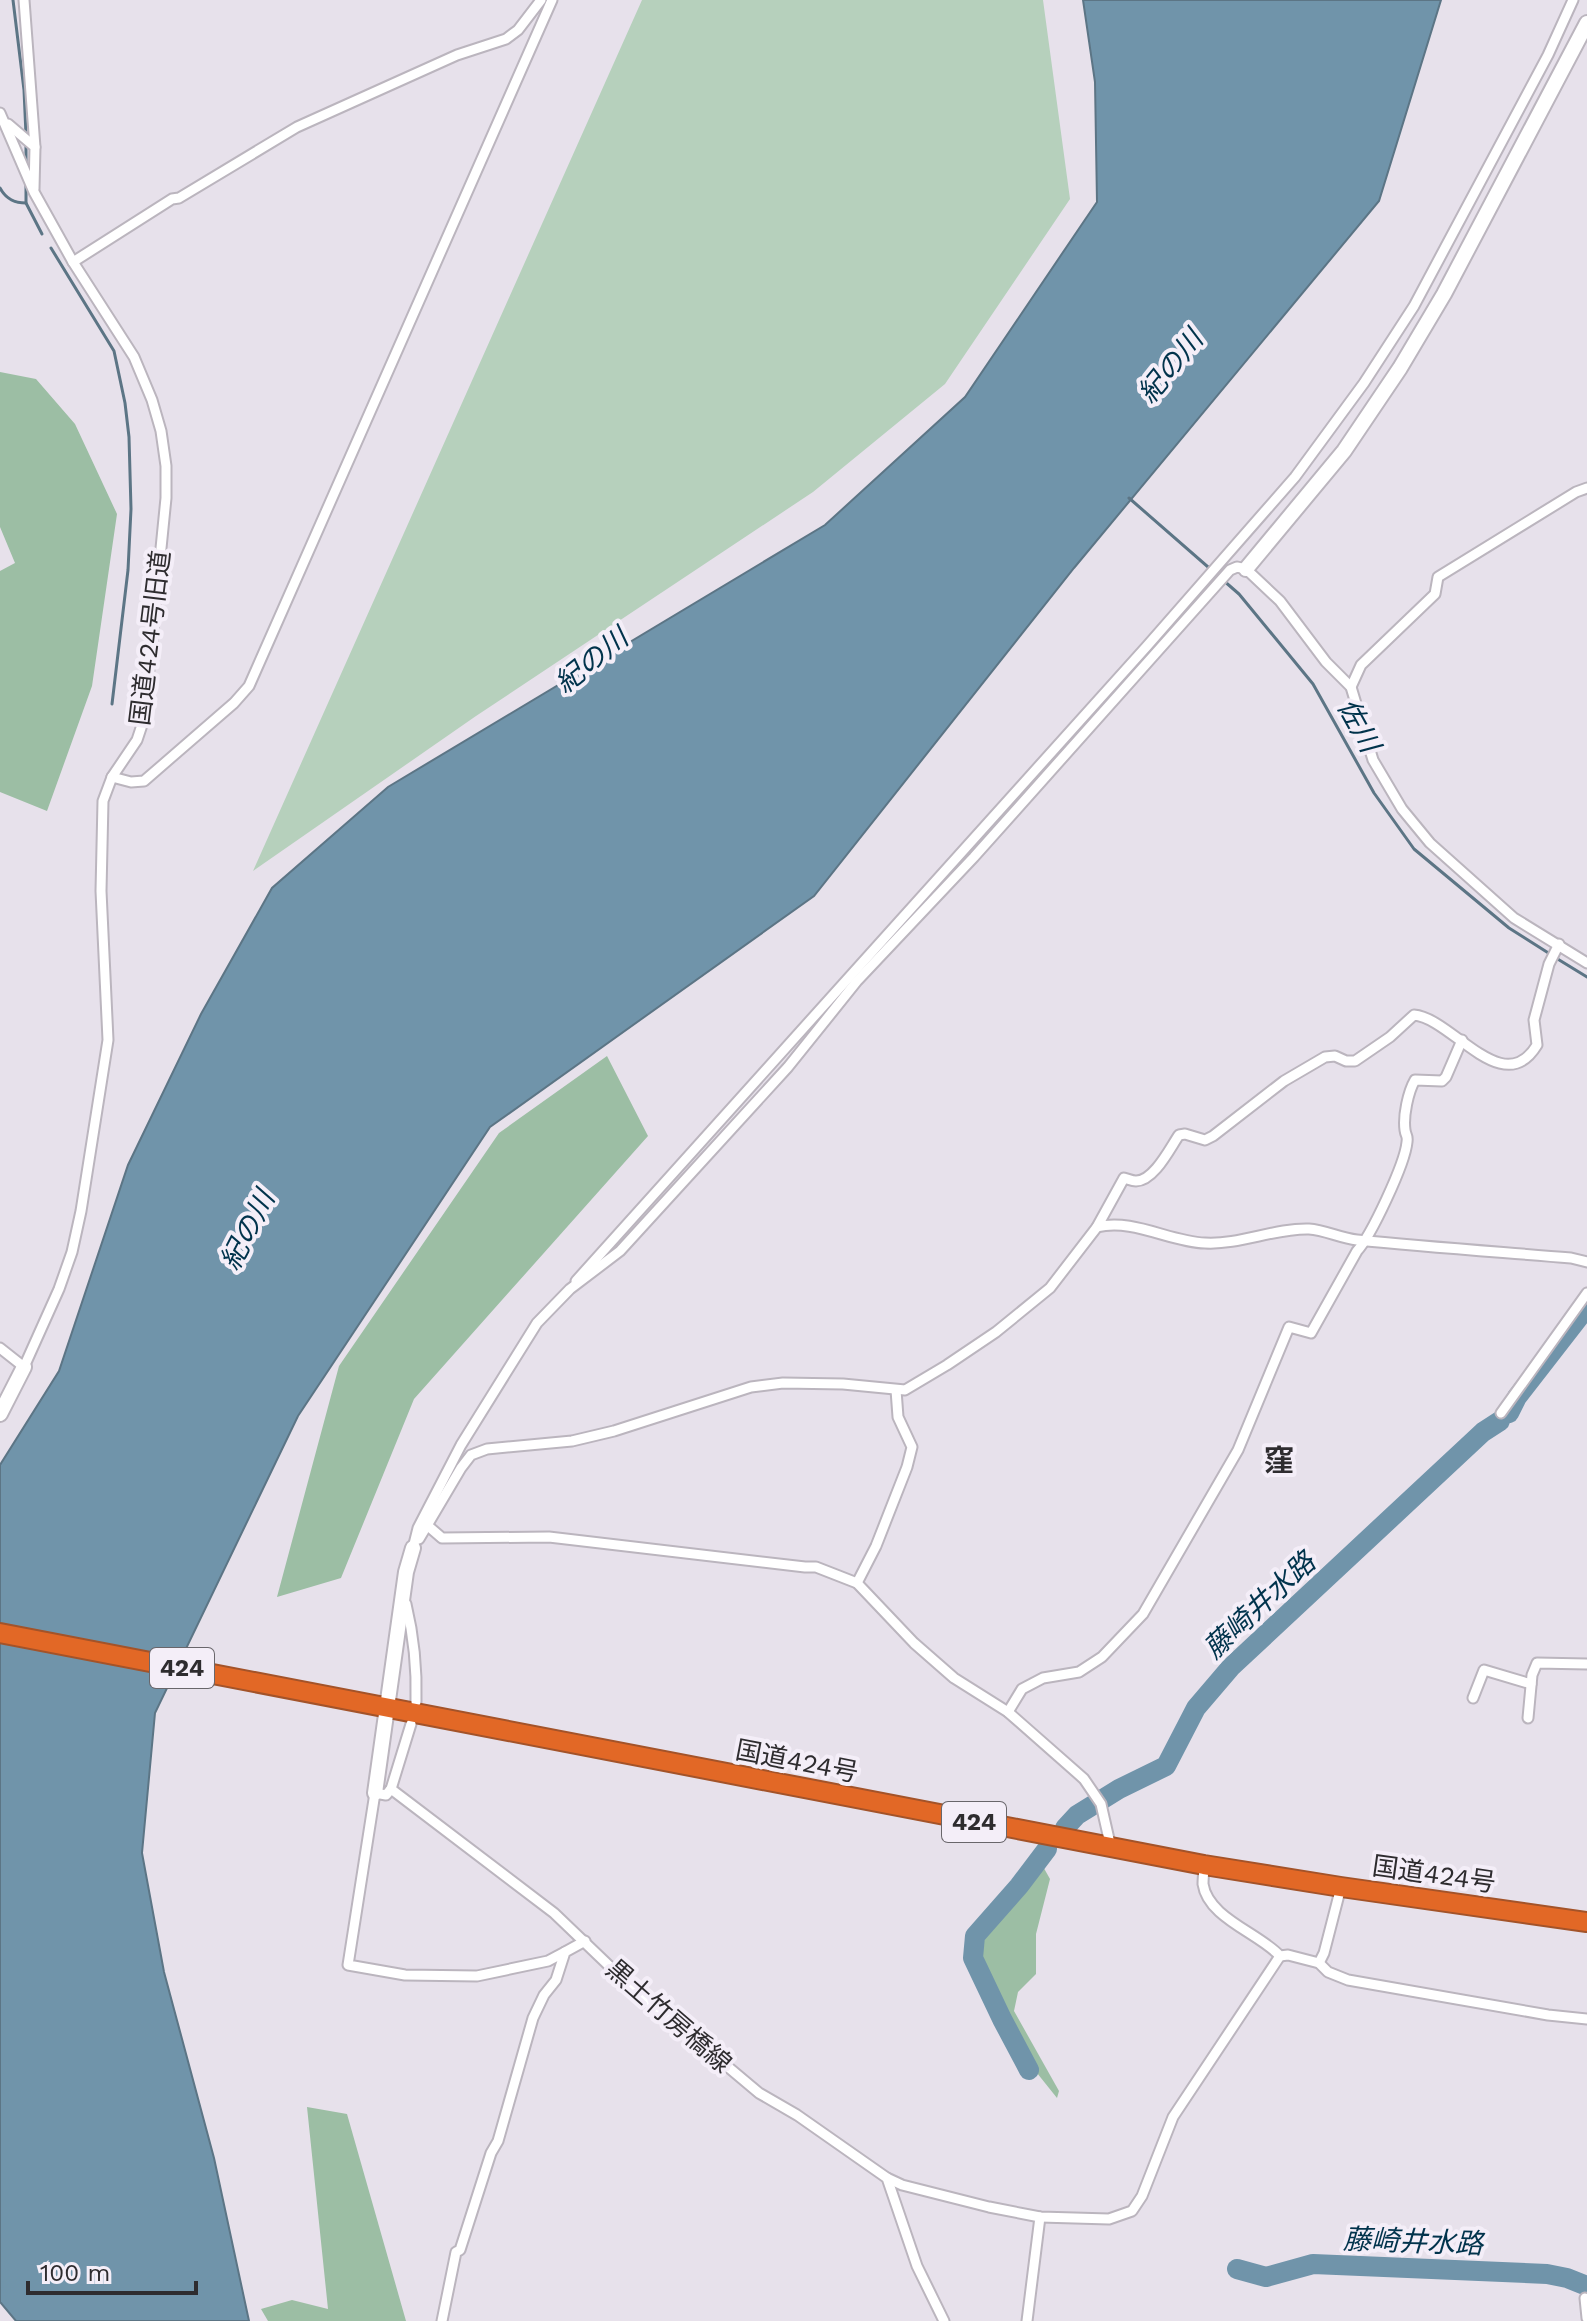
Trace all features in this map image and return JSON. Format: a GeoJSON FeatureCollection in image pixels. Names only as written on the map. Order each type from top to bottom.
{"type":"FeatureCollection","features":[{"type":"Feature","properties":{"kind":"highway","name":"国道424号"},"geometry":{"type":"LineString","coordinates":[[0,1633],[1204,1865],[1587,1922]]}},
{"type":"Feature","properties":{"kind":"street"},"geometry":{"type":"LineString","coordinates":[[24,0],[36,168],[32,187]]}},
{"type":"Feature","properties":{"kind":"street"},"geometry":{"type":"LineString","coordinates":[[73,262],[172,199],[179,198],[297,127],[457,55],[506,39],[518,30],[541,0]]}},
{"type":"Feature","properties":{"kind":"street"},"geometry":{"type":"LineString","coordinates":[[112,777],[131,782],[144,781],[234,703],[249,686],[552,0]]}},
{"type":"Feature","properties":{"kind":"street"},"geometry":{"type":"LineString","coordinates":[[585,1941],[548,1961],[477,1976],[405,1975],[348,1965],[406,1572],[418,1528],[435,1493],[537,1323],[883,942],[1295,477],[1364,383],[1414,306],[1548,55],[1573,0]]}},
{"type":"Feature","properties":{"kind":"street"},"geometry":{"type":"LineString","coordinates":[[1246,569],[1344,451],[1400,368],[1451,280],[1587,23]]}},
{"type":"Feature","properties":{"kind":"street"},"geometry":{"type":"LineString","coordinates":[[2,117],[33,145]]}},
{"type":"Feature","properties":{"kind":"street","name":"国道424号旧道"},"geometry":{"type":"LineString","coordinates":[[0,1414],[59,1289],[72,1252],[81,1211],[108,1040],[101,891],[103,801],[112,777],[137,740],[144,719],[166,498],[161,431],[134,357],[73,262],[32,187],[2,117]]}},
{"type":"Feature","properties":{"kind":"street"},"geometry":{"type":"LineString","coordinates":[[1351,687],[1361,665],[1435,594],[1438,577],[1587,488]]}},
{"type":"Feature","properties":{"kind":"street"},"geometry":{"type":"LineString","coordinates":[[570,1289],[620,1251],[788,1067],[857,981],[974,857],[1230,570],[1237,567],[1246,569],[1280,601],[1326,662],[1351,687],[1373,760],[1402,809],[1430,843],[1514,918],[1587,963]]}},
{"type":"Feature","properties":{"kind":"street"},"geometry":{"type":"LineString","coordinates":[[413,1548],[461,1468],[471,1455],[487,1449],[572,1441],[614,1431],[751,1387],[828,1383],[905,1390],[996,1332],[1050,1288],[1097,1227],[1124,1178],[1139,1182],[1148,1177],[1179,1135],[1205,1140],[1213,1136],[1284,1081],[1325,1057],[1355,1061],[1390,1037],[1414,1015],[1422,1016],[1462,1040],[1491,1062],[1514,1063],[1534,1051],[1537,1045],[1534,1020],[1549,964],[1558,946]]}},
{"type":"Feature","properties":{"kind":"street"},"geometry":{"type":"LineString","coordinates":[[1008,1712],[1022,1689],[1043,1678],[1079,1672],[1102,1657],[1143,1614],[1238,1450],[1289,1327],[1311,1333],[1357,1251],[1367,1240],[1401,1164],[1408,1140],[1404,1129],[1405,1118],[1415,1080],[1442,1081],[1462,1040]]}},
{"type":"Feature","properties":{"kind":"street"},"geometry":{"type":"LineString","coordinates":[[1097,1227],[1107,1224],[1128,1226],[1206,1243],[1290,1229],[1313,1229],[1354,1240],[1571,1258],[1587,1262]]}},
{"type":"Feature","properties":{"kind":"street"},"geometry":{"type":"LineString","coordinates":[[1501,1413],[1587,1293]]}},
{"type":"Feature","properties":{"kind":"street"},"geometry":{"type":"LineString","coordinates":[[0,1348],[24,1367]]}},
{"type":"Feature","properties":{"kind":"street"},"geometry":{"type":"LineString","coordinates":[[857,1583],[876,1546],[912,1447],[898,1417],[896,1390]]}},
{"type":"Feature","properties":{"kind":"street"},"geometry":{"type":"LineString","coordinates":[[427,1525],[442,1538],[549,1537],[816,1567],[857,1583],[914,1643],[954,1678],[1008,1712],[1084,1779],[1099,1801],[1111,1848]]}},
{"type":"Feature","properties":{"kind":"street"},"geometry":{"type":"LineString","coordinates":[[402,1598],[414,1638],[416,1702]]}},
{"type":"Feature","properties":{"kind":"street"},"geometry":{"type":"LineString","coordinates":[[1528,1718],[1531,1684],[1537,1663],[1587,1664]]}},
{"type":"Feature","properties":{"kind":"street"},"geometry":{"type":"LineString","coordinates":[[1473,1698],[1484,1670],[1531,1684]]}},
{"type":"Feature","properties":{"kind":"street"},"geometry":{"type":"LineString","coordinates":[[375,1793],[386,1795],[391,1789],[411,1724]]}},
{"type":"Feature","properties":{"kind":"street","name":"黒土竹房橋線"},"geometry":{"type":"LineString","coordinates":[[391,1789],[554,1913],[650,2005],[759,2093],[797,2115],[887,2178],[902,2185],[1040,2217],[1109,2219],[1132,2211],[1142,2196],[1173,2117],[1280,1956]]}},
{"type":"Feature","properties":{"kind":"street"},"geometry":{"type":"LineString","coordinates":[[1204,1865],[1203,1887],[1220,1913],[1280,1956],[1319,1963],[1328,1972],[1348,1980],[1587,2019]]}},
{"type":"Feature","properties":{"kind":"street"},"geometry":{"type":"LineString","coordinates":[[1319,1963],[1341,1887]]}},
{"type":"Feature","properties":{"kind":"street"},"geometry":{"type":"LineString","coordinates":[[442,2321],[456,2252],[460,2250],[491,2153],[498,2141],[533,2018],[544,1995],[556,1980],[565,1952]]}},
{"type":"Feature","properties":{"kind":"street"},"geometry":{"type":"LineString","coordinates":[[887,2178],[917,2266],[944,2321]]}},
{"type":"Feature","properties":{"kind":"street"},"geometry":{"type":"LineString","coordinates":[[1027,2321],[1040,2217]]}},
{"type":"Feature","properties":{"kind":"street"},"geometry":{"type":"LineString","coordinates":[[1585,2298],[1587,2318]]}},
{"type":"Feature","properties":{"kind":"green space"},"geometry":{"type":"Polygon","coordinates":[[[642,0],[1043,0],[1070,199],[945,384],[813,492],[476,716],[253,871],[642,0]]]}},
{"type":"Feature","properties":{"kind":"green space"},"geometry":{"type":"Polygon","coordinates":[[[0,372],[36,379],[75,424],[117,514],[92,686],[47,811],[0,792],[0,571],[15,563],[0,527],[0,372]]]}},
{"type":"Feature","properties":{"kind":"green space"},"geometry":{"type":"Polygon","coordinates":[[[607,1056],[648,1136],[414,1399],[341,1578],[277,1597],[339,1366],[499,1133],[607,1056]]]}},
{"type":"Feature","properties":{"kind":"green space"},"geometry":{"type":"Polygon","coordinates":[[[1041,1863],[1050,1879],[1036,1934],[1036,1974],[1018,1992],[1014,2011],[1059,2091],[1057,2098],[1033,2068],[981,1961],[981,1941],[985,1930],[1041,1863]]]}},
{"type":"Feature","properties":{"kind":"green space"},"geometry":{"type":"Polygon","coordinates":[[[307,2107],[347,2114],[406,2321],[268,2321],[261,2309],[292,2300],[328,2309],[307,2107]]]}},
{"type":"Feature","properties":{"kind":"water","name":"紀の川"},"geometry":{"type":"Polygon","coordinates":[[[1083,0],[1441,0],[1379,201],[1074,568],[814,896],[490,1127],[298,1416],[155,1713],[142,1853],[164,1972],[214,2158],[249,2321],[16,2321],[0,2302],[0,1465],[59,1371],[128,1165],[201,1014],[272,888],[388,787],[825,525],[965,397],[1097,202],[1095,82],[1083,0]]]}},
{"type":"Feature","properties":{"kind":"waterway"},"geometry":{"type":"LineString","coordinates":[[13,0],[26,135]]}},
{"type":"Feature","properties":{"kind":"waterway"},"geometry":{"type":"LineString","coordinates":[[26,143],[26,163]]}},
{"type":"Feature","properties":{"kind":"waterway"},"geometry":{"type":"LineString","coordinates":[[26,183],[26,203],[42,234]]}},
{"type":"Feature","properties":{"kind":"waterway"},"geometry":{"type":"LineString","coordinates":[[0,188],[11,200],[26,203]]}},
{"type":"Feature","properties":{"kind":"waterway"},"geometry":{"type":"LineString","coordinates":[[51,248],[114,351],[125,403],[131,509],[128,570],[112,704]]}},
{"type":"Feature","properties":{"kind":"waterway","name":"佐川"},"geometry":{"type":"LineString","coordinates":[[1129,498],[1239,594],[1313,684],[1374,793],[1414,849],[1509,928],[1550,954]]}},
{"type":"Feature","properties":{"kind":"waterway","name":"佐川"},"geometry":{"type":"LineString","coordinates":[[1556,958],[1587,977]]}},
{"type":"Feature","properties":{"kind":"waterway","name":"藤崎井水路"},"geometry":{"type":"LineString","coordinates":[[1509,1413],[1517,1397],[1587,1307]]}},
{"type":"Feature","properties":{"kind":"waterway","name":"藤崎井水路"},"geometry":{"type":"LineString","coordinates":[[1065,1828],[1077,1815],[1119,1789],[1166,1766],[1196,1708],[1231,1667],[1483,1432],[1500,1421]]}},
{"type":"Feature","properties":{"kind":"waterway","name":"藤崎井水路"},"geometry":{"type":"LineString","coordinates":[[1029,2070],[973,1958],[975,1936],[1047,1849]]}},
{"type":"Feature","properties":{"kind":"waterway","name":"藤崎井水路"},"geometry":{"type":"LineString","coordinates":[[1237,2269],[1266,2277],[1313,2264],[1547,2274],[1587,2286]]}},
{"type":"Feature","properties":{"kind":"district","name":"窪"},"geometry":{"type":"Point","coordinates":[1279,1461]}}]}
